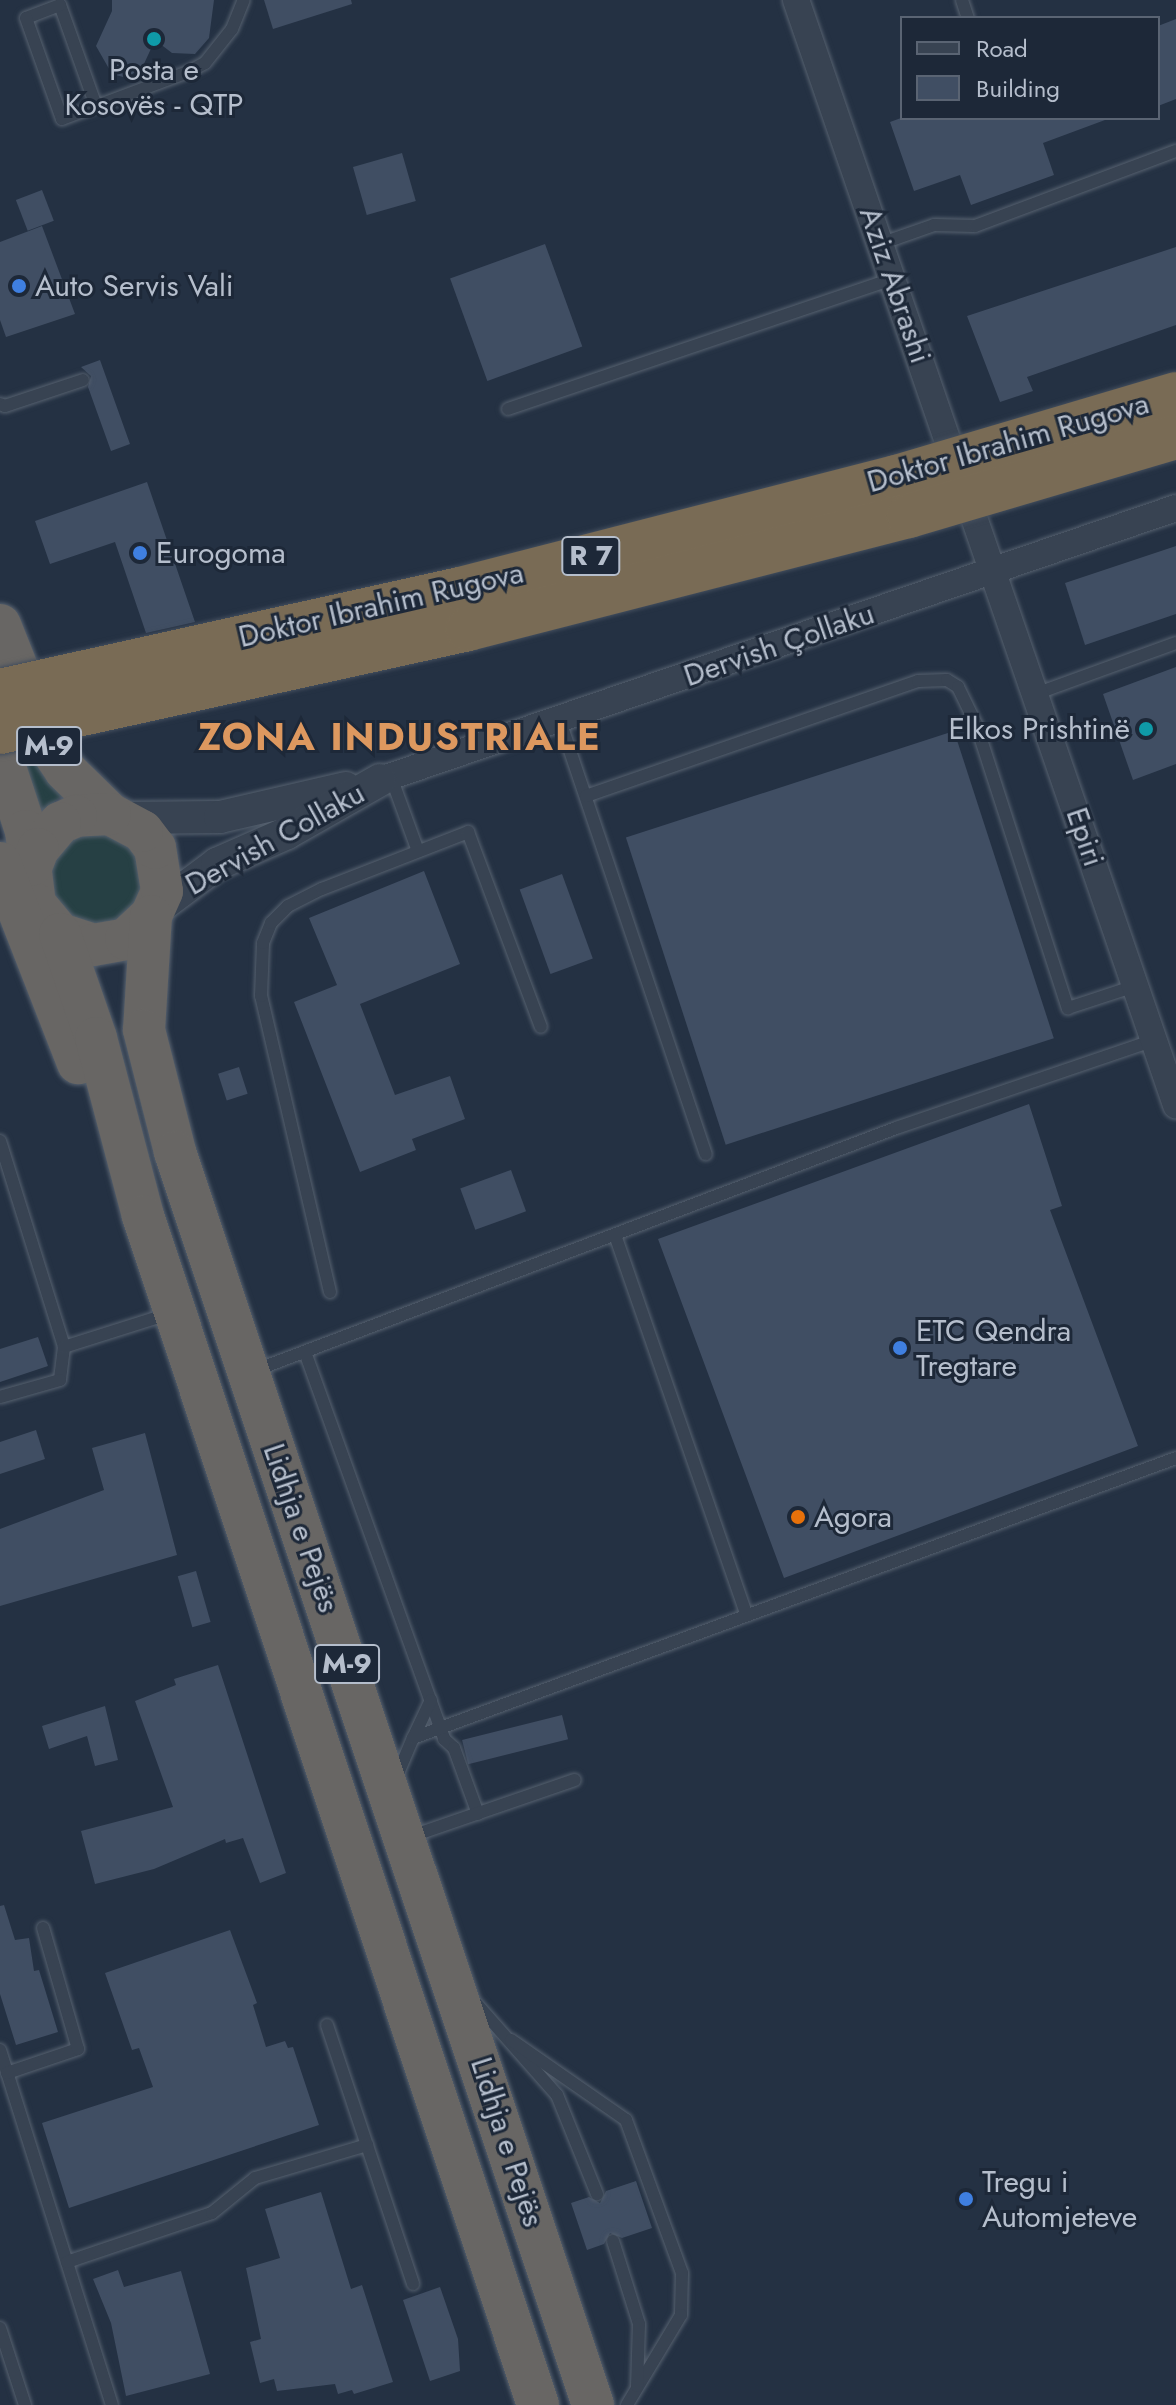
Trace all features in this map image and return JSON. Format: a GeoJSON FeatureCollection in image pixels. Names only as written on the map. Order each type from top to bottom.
{"type":"FeatureCollection","features":[{"type":"Feature","properties":{"kind":"highway","name":"Doktor Ibrahim Rugova"},"geometry":{"type":"LineString","coordinates":[[0,691],[475,585],[896,477],[1176,394]]}},
{"type":"Feature","properties":{"kind":"highway","name":"Doktor Ibrahim Rugova"},"geometry":{"type":"LineString","coordinates":[[0,732],[497,621],[880,524],[1176,437]]}},
{"type":"Feature","properties":{"kind":"highway","name":"Lidhja e Pejës"},"geometry":{"type":"LineString","coordinates":[[0,625],[47,743],[65,770],[117,816],[149,839],[162,869],[153,914],[143,1003],[150,1060],[175,1152],[593,2405]]}},
{"type":"Feature","properties":{"kind":"highway","name":"Lidhja e Pejës"},"geometry":{"type":"LineString","coordinates":[[0,752],[16,864],[35,904],[60,934],[96,1038],[143,1216],[538,2405]]}},
{"type":"Feature","properties":{"kind":"highway"},"geometry":{"type":"LineString","coordinates":[[117,816],[76,816],[60,823],[16,864],[103,1128],[143,1216]]}},
{"type":"Feature","properties":{"kind":"highway"},"geometry":{"type":"LineString","coordinates":[[60,934],[76,942],[110,944],[126,939],[153,914]]}},
{"type":"Feature","properties":{"kind":"street","name":"Aziz Abrashi"},"geometry":{"type":"LineString","coordinates":[[796,0],[993,570]]}},
{"type":"Feature","properties":{"kind":"street","name":"Dervish Çollaku"},"geometry":{"type":"LineString","coordinates":[[386,778],[1176,508]]}},
{"type":"Feature","properties":{"kind":"street","name":"Epiri"},"geometry":{"type":"LineString","coordinates":[[993,570],[1135,986],[1173,1088]]}},
{"type":"Feature","properties":{"kind":"street","name":"Dervish Collaku"},"geometry":{"type":"LineString","coordinates":[[117,816],[220,817],[386,778]]}},
{"type":"Feature","properties":{"kind":"street","name":"Dervish Collaku"},"geometry":{"type":"LineString","coordinates":[[153,914],[217,864],[287,833],[386,778]]}},
{"type":"Feature","properties":{"kind":"lane"},"geometry":{"type":"LineString","coordinates":[[96,106],[60,5],[26,18],[62,119],[96,106],[205,63],[232,29],[244,0]]}},
{"type":"Feature","properties":{"kind":"lane"},"geometry":{"type":"LineString","coordinates":[[880,244],[934,225],[975,226],[1176,151]]}},
{"type":"Feature","properties":{"kind":"lane"},"geometry":{"type":"LineString","coordinates":[[508,409],[892,279]]}},
{"type":"Feature","properties":{"kind":"lane"},"geometry":{"type":"LineString","coordinates":[[0,404],[83,380]]}},
{"type":"Feature","properties":{"kind":"lane"},"geometry":{"type":"LineString","coordinates":[[1035,694],[1176,643]]}},
{"type":"Feature","properties":{"kind":"lane"},"geometry":{"type":"LineString","coordinates":[[586,796],[918,681],[947,680],[958,687],[976,724],[1068,1008],[1135,986]]}},
{"type":"Feature","properties":{"kind":"lane"},"geometry":{"type":"LineString","coordinates":[[560,721],[706,1154]]}},
{"type":"Feature","properties":{"kind":"lane"},"geometry":{"type":"LineString","coordinates":[[386,778],[418,851]]}},
{"type":"Feature","properties":{"kind":"lane"},"geometry":{"type":"LineString","coordinates":[[330,1292],[261,996],[263,943],[271,923],[288,906],[468,832],[541,1027]]}},
{"type":"Feature","properties":{"kind":"lane"},"geometry":{"type":"LineString","coordinates":[[249,1372],[896,1128],[1154,1040]]}},
{"type":"Feature","properties":{"kind":"lane"},"geometry":{"type":"LineString","coordinates":[[0,1141],[64,1347],[60,1380],[0,1397]]}},
{"type":"Feature","properties":{"kind":"lane"},"geometry":{"type":"LineString","coordinates":[[615,1235],[746,1613]]}},
{"type":"Feature","properties":{"kind":"lane"},"geometry":{"type":"LineString","coordinates":[[64,1347],[175,1312]]}},
{"type":"Feature","properties":{"kind":"lane"},"geometry":{"type":"LineString","coordinates":[[305,1352],[441,1728],[478,1814]]}},
{"type":"Feature","properties":{"kind":"lane"},"geometry":{"type":"LineString","coordinates":[[413,1738],[746,1613],[1176,1458]]}},
{"type":"Feature","properties":{"kind":"lane"},"geometry":{"type":"LineString","coordinates":[[389,1792],[431,1700]]}},
{"type":"Feature","properties":{"kind":"lane"},"geometry":{"type":"LineString","coordinates":[[405,1839],[575,1780]]}},
{"type":"Feature","properties":{"kind":"lane"},"geometry":{"type":"LineString","coordinates":[[7,2073],[78,2049],[43,1928]]}},
{"type":"Feature","properties":{"kind":"lane"},"geometry":{"type":"LineString","coordinates":[[452,1978],[511,2040],[557,2095],[597,2194]]}},
{"type":"Feature","properties":{"kind":"lane"},"geometry":{"type":"LineString","coordinates":[[327,2025],[413,2284]]}},
{"type":"Feature","properties":{"kind":"lane"},"geometry":{"type":"LineString","coordinates":[[511,2040],[626,2120],[637,2140],[682,2273],[684,2293],[671,2339],[627,2405]]}},
{"type":"Feature","properties":{"kind":"lane"},"geometry":{"type":"LineString","coordinates":[[0,2050],[112,2405]]}},
{"type":"Feature","properties":{"kind":"lane"},"geometry":{"type":"LineString","coordinates":[[67,2262],[212,2213],[255,2178],[367,2145]]}},
{"type":"Feature","properties":{"kind":"lane"},"geometry":{"type":"LineString","coordinates":[[613,2241],[639,2324],[635,2393]]}},
{"type":"Feature","properties":{"kind":"lane"},"geometry":{"type":"LineString","coordinates":[[0,2328],[25,2405]]}},
{"type":"Feature","properties":{"kind":"lane"},"geometry":{"type":"LineString","coordinates":[[0,2371],[14,2373]]}},
{"type":"Feature","properties":{"kind":"green space"},"geometry":{"type":"Polygon","coordinates":[[[0,722],[19,727],[62,796],[34,817],[0,722]]]}},
{"type":"Feature","properties":{"kind":"green space"},"geometry":{"type":"Polygon","coordinates":[[[96,832],[114,836],[128,846],[138,860],[142,878],[138,896],[128,910],[114,920],[96,924],[78,920],[64,910],[54,896],[50,878],[54,860],[64,846],[78,836],[96,832]]]}},
{"type":"Feature","properties":{"kind":"building","name":"Posta e Kosovës - QTP"},"geometry":{"type":"Polygon","coordinates":[[[112,0],[214,0],[209,38],[195,54],[172,53],[155,40],[143,66],[127,78],[112,74],[96,46],[112,11],[112,0]]]}},
{"type":"Feature","properties":{"kind":"building"},"geometry":{"type":"Polygon","coordinates":[[[264,0],[351,0],[352,4],[273,29],[264,0]]]}},
{"type":"Feature","properties":{"kind":"building"},"geometry":{"type":"Polygon","coordinates":[[[1176,19],[1176,99],[1160,105],[1160,25],[1176,19]]]}},
{"type":"Feature","properties":{"kind":"building"},"geometry":{"type":"Polygon","coordinates":[[[900,118],[1105,120],[1043,143],[1054,175],[971,205],[960,175],[914,191],[890,122],[900,118]]]}},
{"type":"Feature","properties":{"kind":"building"},"geometry":{"type":"Polygon","coordinates":[[[402,153],[416,201],[367,215],[353,167],[402,153]]]}},
{"type":"Feature","properties":{"kind":"building"},"geometry":{"type":"Polygon","coordinates":[[[42,190],[54,221],[28,231],[16,200],[42,190]]]}},
{"type":"Feature","properties":{"kind":"building"},"geometry":{"type":"Polygon","coordinates":[[[42,226],[75,314],[6,337],[0,320],[0,242],[42,226]]]}},
{"type":"Feature","properties":{"kind":"building"},"geometry":{"type":"Polygon","coordinates":[[[545,244],[582,346],[487,381],[450,279],[545,244]]]}},
{"type":"Feature","properties":{"kind":"building"},"geometry":{"type":"Polygon","coordinates":[[[1176,247],[1176,325],[1027,377],[1033,391],[1000,402],[967,316],[1176,247]]]}},
{"type":"Feature","properties":{"kind":"building"},"geometry":{"type":"Polygon","coordinates":[[[100,360],[130,444],[111,451],[88,387],[91,376],[81,367],[100,360]]]}},
{"type":"Feature","properties":{"kind":"building"},"geometry":{"type":"Polygon","coordinates":[[[147,482],[195,622],[146,633],[115,542],[50,564],[35,521],[147,482]]]}},
{"type":"Feature","properties":{"kind":"building"},"geometry":{"type":"Polygon","coordinates":[[[1176,546],[1176,614],[1085,645],[1065,583],[1176,546]]]}},
{"type":"Feature","properties":{"kind":"building","name":"Elkos Prishtinë"},"geometry":{"type":"Polygon","coordinates":[[[1176,667],[1176,764],[1133,780],[1103,694],[1176,667]]]}},
{"type":"Feature","properties":{"kind":"building"},"geometry":{"type":"Polygon","coordinates":[[[954,731],[1054,1038],[726,1145],[626,838],[954,731]]]}},
{"type":"Feature","properties":{"kind":"building"},"geometry":{"type":"Polygon","coordinates":[[[424,871],[460,964],[360,1004],[395,1095],[450,1076],[465,1119],[412,1139],[416,1150],[360,1172],[294,1002],[337,985],[309,918],[424,871]]]}},
{"type":"Feature","properties":{"kind":"building"},"geometry":{"type":"Polygon","coordinates":[[[562,874],[593,959],[550,974],[520,889],[562,874]]]}},
{"type":"Feature","properties":{"kind":"building"},"geometry":{"type":"Polygon","coordinates":[[[239,1067],[248,1094],[227,1100],[218,1074],[239,1067]]]}},
{"type":"Feature","properties":{"kind":"building","name":"ETC Qendra Tregtare"},"geometry":{"type":"Polygon","coordinates":[[[1029,1104],[1062,1206],[1050,1210],[1138,1446],[784,1578],[658,1239],[1029,1104]]]}},
{"type":"Feature","properties":{"kind":"building"},"geometry":{"type":"Polygon","coordinates":[[[511,1170],[526,1211],[475,1230],[460,1188],[511,1170]]]}},
{"type":"Feature","properties":{"kind":"building"},"geometry":{"type":"Polygon","coordinates":[[[38,1337],[48,1366],[0,1382],[0,1349],[38,1337]]]}},
{"type":"Feature","properties":{"kind":"building"},"geometry":{"type":"Polygon","coordinates":[[[36,1430],[45,1459],[0,1474],[0,1442],[36,1430]]]}},
{"type":"Feature","properties":{"kind":"building"},"geometry":{"type":"Polygon","coordinates":[[[145,1433],[177,1555],[0,1606],[0,1529],[104,1490],[92,1448],[145,1433]]]}},
{"type":"Feature","properties":{"kind":"building"},"geometry":{"type":"Polygon","coordinates":[[[196,1571],[211,1622],[192,1627],[178,1576],[196,1571]]]}},
{"type":"Feature","properties":{"kind":"building"},"geometry":{"type":"Polygon","coordinates":[[[218,1665],[286,1873],[260,1883],[243,1838],[226,1843],[225,1839],[154,1869],[95,1884],[81,1831],[173,1807],[135,1701],[176,1685],[174,1679],[218,1665]]]}},
{"type":"Feature","properties":{"kind":"building"},"geometry":{"type":"Polygon","coordinates":[[[105,1706],[118,1760],[95,1766],[87,1736],[49,1749],[42,1726],[105,1706]]]}},
{"type":"Feature","properties":{"kind":"building"},"geometry":{"type":"Polygon","coordinates":[[[562,1715],[568,1739],[468,1764],[462,1740],[562,1715]]]}},
{"type":"Feature","properties":{"kind":"building"},"geometry":{"type":"Polygon","coordinates":[[[4,1905],[15,1940],[29,1938],[34,1971],[39,1970],[58,2032],[16,2045],[0,1994],[0,1906],[4,1905]]]}},
{"type":"Feature","properties":{"kind":"building"},"geometry":{"type":"Polygon","coordinates":[[[230,1930],[257,2003],[253,2005],[266,2047],[285,2041],[288,2048],[293,2047],[319,2125],[69,2208],[42,2123],[153,2087],[139,2048],[132,2050],[105,1973],[230,1930]]]}},
{"type":"Feature","properties":{"kind":"building"},"geometry":{"type":"Polygon","coordinates":[[[636,2181],[652,2228],[622,2238],[610,2233],[604,2244],[587,2250],[571,2203],[589,2197],[600,2203],[606,2191],[636,2181]]]}},
{"type":"Feature","properties":{"kind":"building"},"geometry":{"type":"Polygon","coordinates":[[[321,2192],[351,2289],[362,2285],[393,2382],[354,2394],[352,2390],[338,2394],[335,2384],[277,2391],[274,2379],[260,2383],[250,2342],[261,2339],[246,2268],[280,2258],[265,2209],[321,2192]]]}},
{"type":"Feature","properties":{"kind":"building"},"geometry":{"type":"Polygon","coordinates":[[[118,2270],[124,2287],[181,2271],[210,2374],[126,2396],[111,2323],[93,2279],[118,2270]]]}},
{"type":"Feature","properties":{"kind":"building"},"geometry":{"type":"Polygon","coordinates":[[[440,2287],[458,2339],[460,2371],[430,2381],[403,2300],[440,2287]]]}},
{"type":"Feature","properties":{"kind":"place","name":"Posta e Kosovës - QTP"},"geometry":{"type":"Point","coordinates":[154,39]}},
{"type":"Feature","properties":{"kind":"place","name":"Auto Servis Vali"},"geometry":{"type":"Point","coordinates":[19,286]}},
{"type":"Feature","properties":{"kind":"place","name":"Eurogoma"},"geometry":{"type":"Point","coordinates":[140,553]}},
{"type":"Feature","properties":{"kind":"place","name":"Elkos Prishtinë"},"geometry":{"type":"Point","coordinates":[1146,729]}},
{"type":"Feature","properties":{"kind":"place","name":"ETC Qendra Tregtare"},"geometry":{"type":"Point","coordinates":[900,1348]}},
{"type":"Feature","properties":{"kind":"place","name":"Agora"},"geometry":{"type":"Point","coordinates":[798,1517]}},
{"type":"Feature","properties":{"kind":"place","name":"Tregu i Automjeteve"},"geometry":{"type":"Point","coordinates":[966,2199]}},
{"type":"Feature","properties":{"kind":"district","name":"ZONA INDUSTRIALE"},"geometry":{"type":"Point","coordinates":[400,737]}}]}
